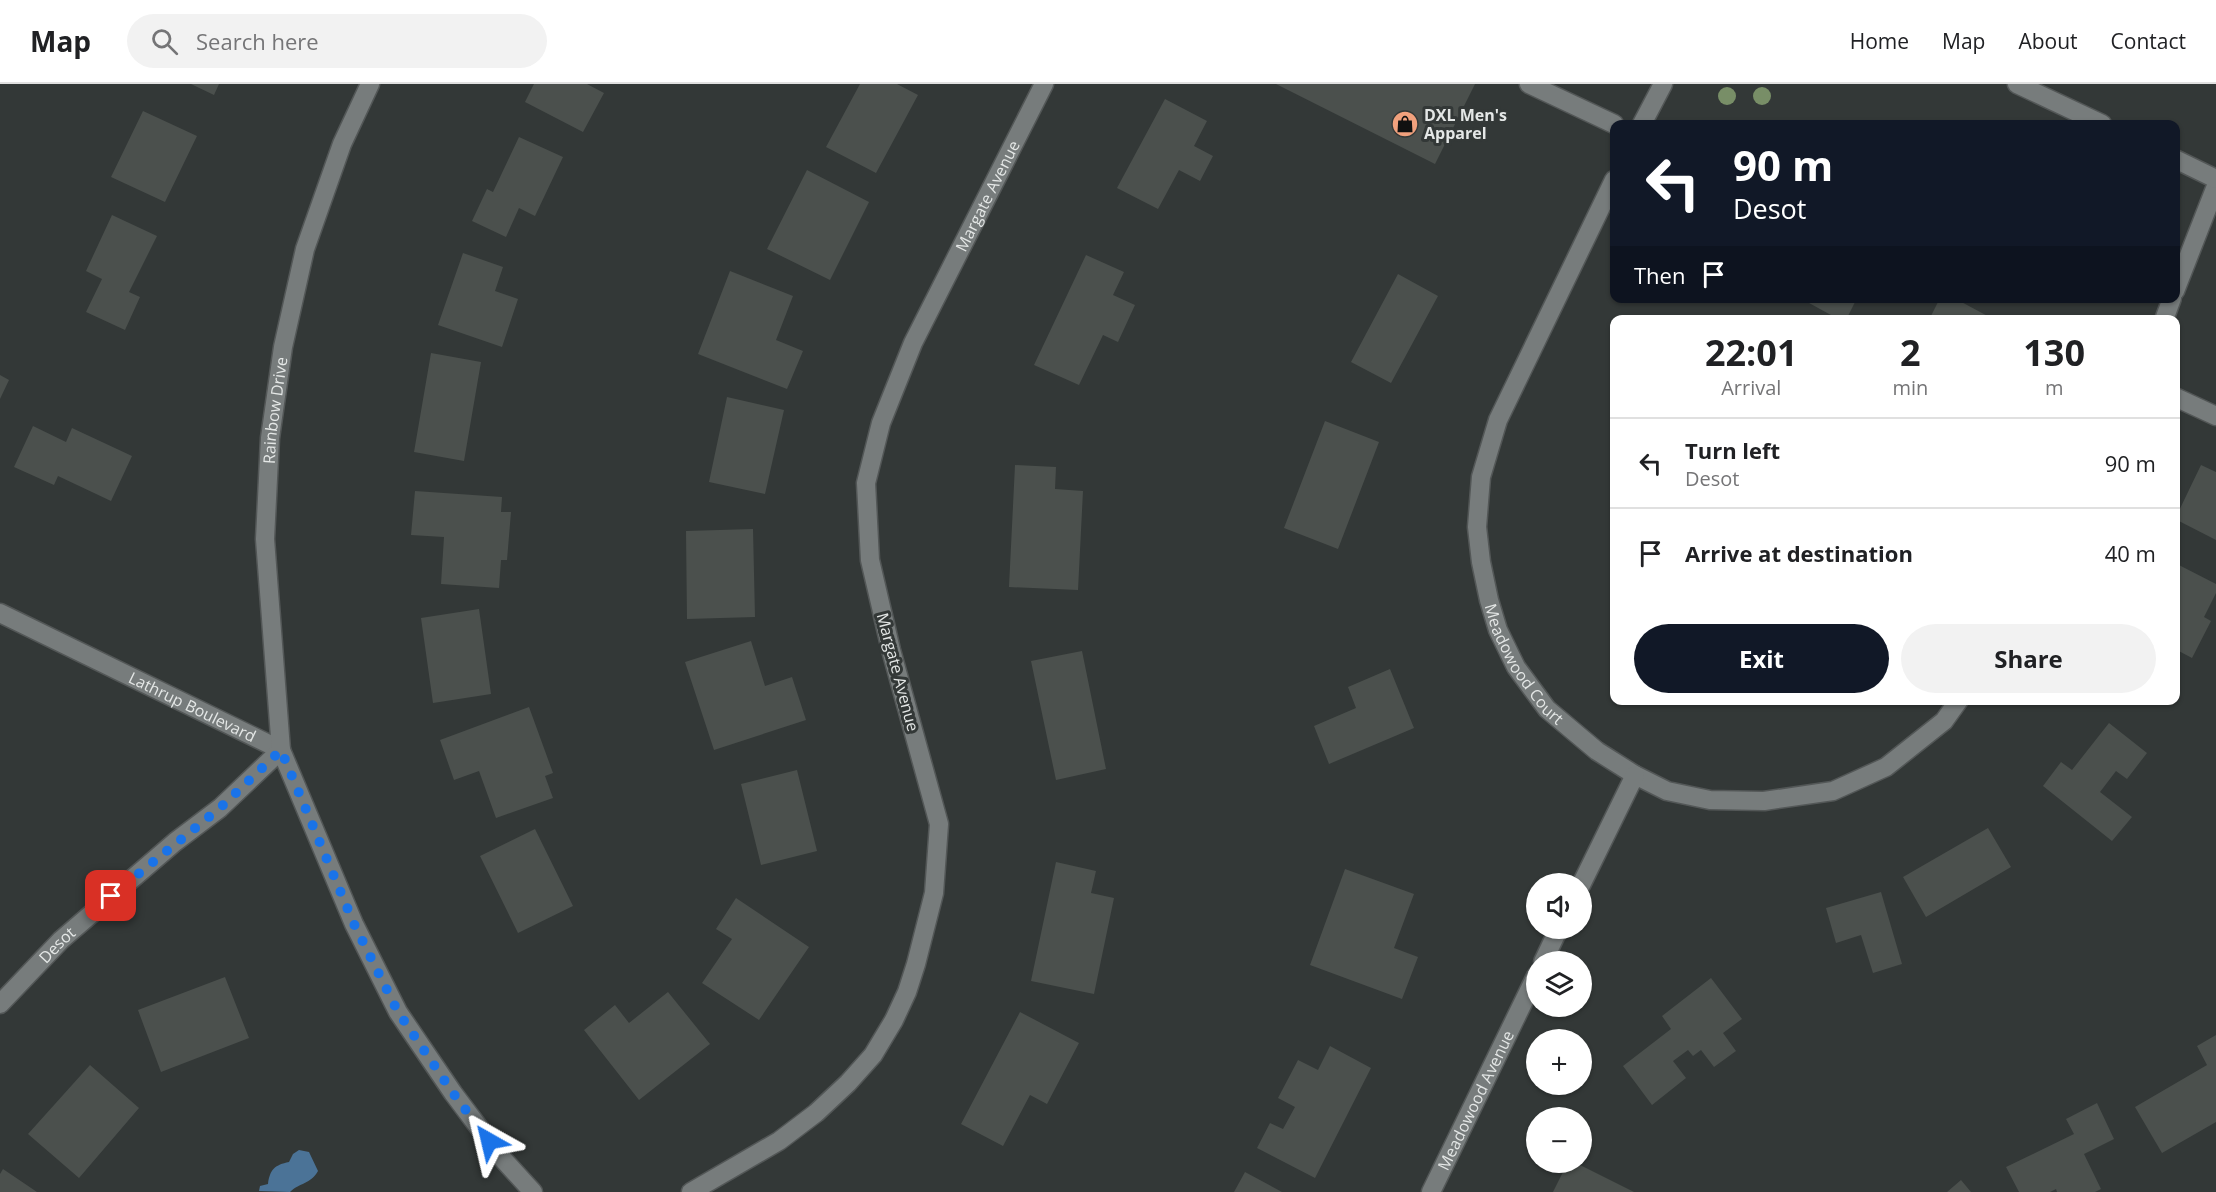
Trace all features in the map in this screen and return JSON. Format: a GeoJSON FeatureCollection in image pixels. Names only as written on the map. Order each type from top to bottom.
{"type":"FeatureCollection","features":[{"type":"Feature","properties":{"kind":"street","name":"Rainbow Drive"},"geometry":{"type":"LineString","coordinates":[[281,750],[266,539],[270,438],[283,347],[305,249],[342,144],[370,84]]}},
{"type":"Feature","properties":{"kind":"street","name":"Margate Avenue"},"geometry":{"type":"LineString","coordinates":[[692,1192],[779,1141],[816,1113],[873,1055],[907,992],[927,928],[934,893],[939,824],[891,650],[870,560],[866,483],[881,423],[913,343],[1044,84]]}},
{"type":"Feature","properties":{"kind":"street"},"geometry":{"type":"LineString","coordinates":[[1529,84],[1610,122]]}},
{"type":"Feature","properties":{"kind":"street"},"geometry":{"type":"LineString","coordinates":[[1644,120],[1663,84]]}},
{"type":"Feature","properties":{"kind":"street"},"geometry":{"type":"LineString","coordinates":[[2017,84],[2094,120]]}},
{"type":"Feature","properties":{"kind":"street"},"geometry":{"type":"LineString","coordinates":[[2180,161],[2216,179]]}},
{"type":"Feature","properties":{"kind":"street"},"geometry":{"type":"LineString","coordinates":[[2180,278],[2216,186]]}},
{"type":"Feature","properties":{"kind":"street","name":"Meadowood Court"},"geometry":{"type":"LineString","coordinates":[[1610,188],[1498,420],[1481,477],[1477,527],[1481,562],[1498,630],[1516,667],[1548,709],[1598,751],[1635,775],[1667,791],[1710,800],[1764,801],[1833,791],[1886,767],[1944,721],[1955,705]]}},
{"type":"Feature","properties":{"kind":"street"},"geometry":{"type":"LineString","coordinates":[[2180,399],[2216,416]]}},
{"type":"Feature","properties":{"kind":"street","name":"Lathrup Boulevard"},"geometry":{"type":"LineString","coordinates":[[0,613],[281,750]]}},
{"type":"Feature","properties":{"kind":"street","name":"Desot"},"geometry":{"type":"LineString","coordinates":[[0,1004],[68,933],[175,842],[220,808],[281,750]]}},
{"type":"Feature","properties":{"kind":"street"},"geometry":{"type":"LineString","coordinates":[[281,750],[354,924],[398,1012],[453,1093],[501,1157],[533,1192]]}},
{"type":"Feature","properties":{"kind":"street"},"geometry":{"type":"LineString","coordinates":[[1587,873],[1635,775]]}},
{"type":"Feature","properties":{"kind":"street","name":"Meadowood Avenue"},"geometry":{"type":"LineString","coordinates":[[1431,1192],[1526,997]]}},
{"type":"Feature","properties":{"kind":"water"},"geometry":{"type":"Polygon","coordinates":[[[299,1150],[309,1152],[318,1171],[315,1175],[290,1192],[259,1191],[260,1186],[268,1184],[274,1169],[289,1162],[293,1154],[299,1150]]]}},
{"type":"Feature","properties":{"kind":"building"},"geometry":{"type":"Polygon","coordinates":[[[191,84],[219,84],[214,95],[191,84]]]}},
{"type":"Feature","properties":{"kind":"building"},"geometry":{"type":"Polygon","coordinates":[[[534,84],[587,84],[604,93],[583,132],[525,102],[534,84]]]}},
{"type":"Feature","properties":{"kind":"building"},"geometry":{"type":"Polygon","coordinates":[[[860,84],[897,84],[918,95],[876,173],[826,147],[860,84]]]}},
{"type":"Feature","properties":{"kind":"building","name":"DXL Men's Apparel"},"geometry":{"type":"Polygon","coordinates":[[[1276,84],[1475,84],[1435,164],[1276,84]]]}},
{"type":"Feature","properties":{"kind":"building"},"geometry":{"type":"Polygon","coordinates":[[[1165,99],[1207,121],[1194,146],[1213,156],[1200,181],[1179,170],[1158,209],[1117,188],[1165,99]]]}},
{"type":"Feature","properties":{"kind":"building"},"geometry":{"type":"Polygon","coordinates":[[[143,111],[197,136],[165,202],[111,177],[143,111]]]}},
{"type":"Feature","properties":{"kind":"building"},"geometry":{"type":"Polygon","coordinates":[[[519,137],[563,157],[535,216],[519,208],[506,237],[472,221],[487,189],[493,192],[519,137]]]}},
{"type":"Feature","properties":{"kind":"building"},"geometry":{"type":"Polygon","coordinates":[[[807,170],[869,202],[830,280],[767,249],[807,170]]]}},
{"type":"Feature","properties":{"kind":"building"},"geometry":{"type":"Polygon","coordinates":[[[112,215],[157,236],[129,292],[140,297],[125,330],[86,312],[102,279],[86,271],[112,215]]]}},
{"type":"Feature","properties":{"kind":"building"},"geometry":{"type":"Polygon","coordinates":[[[463,253],[503,267],[495,291],[518,299],[502,347],[438,325],[463,253]]]}},
{"type":"Feature","properties":{"kind":"building"},"geometry":{"type":"Polygon","coordinates":[[[1086,255],[1124,272],[1113,295],[1135,305],[1118,342],[1103,335],[1079,385],[1034,365],[1086,255]]]}},
{"type":"Feature","properties":{"kind":"building"},"geometry":{"type":"Polygon","coordinates":[[[730,271],[793,296],[776,340],[803,351],[787,389],[698,354],[730,271]]]}},
{"type":"Feature","properties":{"kind":"building"},"geometry":{"type":"Polygon","coordinates":[[[1398,274],[1438,296],[1391,383],[1351,362],[1398,274]]]}},
{"type":"Feature","properties":{"kind":"building"},"geometry":{"type":"Polygon","coordinates":[[[1809,303],[1854,303],[1848,315],[1831,315],[1809,303]]]}},
{"type":"Feature","properties":{"kind":"building"},"geometry":{"type":"Polygon","coordinates":[[[1938,303],[1963,303],[1986,315],[1932,315],[1938,303]]]}},
{"type":"Feature","properties":{"kind":"building"},"geometry":{"type":"Polygon","coordinates":[[[431,353],[481,362],[464,461],[414,452],[431,353]]]}},
{"type":"Feature","properties":{"kind":"building"},"geometry":{"type":"Polygon","coordinates":[[[0,375],[9,380],[0,399],[0,375]]]}},
{"type":"Feature","properties":{"kind":"building"},"geometry":{"type":"Polygon","coordinates":[[[727,397],[784,410],[765,494],[709,482],[727,397]]]}},
{"type":"Feature","properties":{"kind":"building"},"geometry":{"type":"Polygon","coordinates":[[[1325,421],[1379,442],[1338,549],[1284,528],[1325,421]]]}},
{"type":"Feature","properties":{"kind":"building"},"geometry":{"type":"Polygon","coordinates":[[[33,426],[66,442],[72,428],[132,456],[111,501],[58,476],[54,485],[14,467],[33,426]]]}},
{"type":"Feature","properties":{"kind":"building"},"geometry":{"type":"Polygon","coordinates":[[[1015,465],[1056,467],[1055,489],[1083,491],[1078,590],[1009,587],[1015,465]]]}},
{"type":"Feature","properties":{"kind":"building"},"geometry":{"type":"Polygon","coordinates":[[[2201,465],[2216,472],[2216,540],[2180,522],[2180,509],[2201,465]]]}},
{"type":"Feature","properties":{"kind":"building"},"geometry":{"type":"Polygon","coordinates":[[[415,491],[502,497],[501,512],[511,512],[507,560],[501,560],[499,588],[441,584],[444,537],[411,535],[415,491]]]}},
{"type":"Feature","properties":{"kind":"building"},"geometry":{"type":"Polygon","coordinates":[[[753,529],[755,617],[687,619],[686,531],[753,529]]]}},
{"type":"Feature","properties":{"kind":"building"},"geometry":{"type":"Polygon","coordinates":[[[2180,566],[2216,584],[2216,593],[2204,617],[2211,621],[2192,658],[2180,652],[2180,566]]]}},
{"type":"Feature","properties":{"kind":"building"},"geometry":{"type":"Polygon","coordinates":[[[479,609],[491,694],[433,703],[421,618],[479,609]]]}},
{"type":"Feature","properties":{"kind":"building"},"geometry":{"type":"Polygon","coordinates":[[[751,641],[765,686],[792,677],[806,720],[714,750],[685,662],[751,641]]]}},
{"type":"Feature","properties":{"kind":"building"},"geometry":{"type":"Polygon","coordinates":[[[1082,651],[1106,769],[1056,780],[1031,661],[1082,651]]]}},
{"type":"Feature","properties":{"kind":"building"},"geometry":{"type":"Polygon","coordinates":[[[1390,669],[1414,728],[1329,764],[1314,726],[1356,708],[1348,687],[1390,669]]]}},
{"type":"Feature","properties":{"kind":"building"},"geometry":{"type":"Polygon","coordinates":[[[529,707],[553,773],[545,776],[553,798],[496,818],[479,771],[454,780],[440,740],[529,707]]]}},
{"type":"Feature","properties":{"kind":"building"},"geometry":{"type":"Polygon","coordinates":[[[2109,723],[2147,753],[2127,779],[2116,771],[2100,792],[2132,817],[2112,841],[2043,786],[2061,762],[2072,770],[2109,723]]]}},
{"type":"Feature","properties":{"kind":"building"},"geometry":{"type":"Polygon","coordinates":[[[797,770],[817,851],[761,865],[741,784],[797,770]]]}},
{"type":"Feature","properties":{"kind":"building"},"geometry":{"type":"Polygon","coordinates":[[[1988,828],[2011,867],[1926,917],[1903,877],[1988,828]]]}},
{"type":"Feature","properties":{"kind":"building"},"geometry":{"type":"Polygon","coordinates":[[[535,829],[573,906],[518,933],[480,856],[535,829]]]}},
{"type":"Feature","properties":{"kind":"building"},"geometry":{"type":"Polygon","coordinates":[[[1056,862],[1096,871],[1091,893],[1114,898],[1094,994],[1031,981],[1056,862]]]}},
{"type":"Feature","properties":{"kind":"building"},"geometry":{"type":"Polygon","coordinates":[[[1345,869],[1414,894],[1394,948],[1418,957],[1402,999],[1310,965],[1345,869]]]}},
{"type":"Feature","properties":{"kind":"building"},"geometry":{"type":"Polygon","coordinates":[[[1881,892],[1902,964],[1873,973],[1861,935],[1836,943],[1826,908],[1881,892]]]}},
{"type":"Feature","properties":{"kind":"building"},"geometry":{"type":"Polygon","coordinates":[[[736,898],[809,947],[759,1020],[702,983],[732,939],[716,929],[736,898]]]}},
{"type":"Feature","properties":{"kind":"building"},"geometry":{"type":"Polygon","coordinates":[[[225,977],[249,1038],[161,1072],[138,1010],[225,977]]]}},
{"type":"Feature","properties":{"kind":"building"},"geometry":{"type":"Polygon","coordinates":[[[1711,978],[1742,1019],[1723,1033],[1736,1051],[1714,1067],[1701,1050],[1693,1056],[1688,1050],[1673,1061],[1686,1078],[1652,1105],[1623,1066],[1671,1029],[1662,1016],[1711,978]]]}},
{"type":"Feature","properties":{"kind":"building"},"geometry":{"type":"Polygon","coordinates":[[[668,992],[710,1044],[639,1100],[584,1030],[615,1005],[629,1023],[668,992]]]}},
{"type":"Feature","properties":{"kind":"building"},"geometry":{"type":"Polygon","coordinates":[[[1020,1012],[1079,1043],[1047,1104],[1030,1095],[1003,1146],[961,1124],[1020,1012]]]}},
{"type":"Feature","properties":{"kind":"building"},"geometry":{"type":"Polygon","coordinates":[[[2216,1035],[2216,1122],[2162,1153],[2135,1107],[2207,1065],[2197,1046],[2216,1035]]]}},
{"type":"Feature","properties":{"kind":"building"},"geometry":{"type":"Polygon","coordinates":[[[1330,1046],[1371,1068],[1315,1178],[1257,1148],[1270,1123],[1283,1129],[1295,1107],[1278,1098],[1298,1060],[1318,1070],[1330,1046]]]}},
{"type":"Feature","properties":{"kind":"building"},"geometry":{"type":"Polygon","coordinates":[[[90,1065],[139,1108],[79,1178],[28,1134],[90,1065]]]}},
{"type":"Feature","properties":{"kind":"building"},"geometry":{"type":"Polygon","coordinates":[[[2097,1103],[2114,1139],[2084,1154],[2101,1189],[2095,1192],[2057,1192],[2056,1189],[2050,1192],[2019,1192],[2006,1167],[2074,1134],[2066,1119],[2097,1103]]]}},
{"type":"Feature","properties":{"kind":"building"},"geometry":{"type":"Polygon","coordinates":[[[3,1169],[37,1192],[0,1192],[0,1174],[3,1169]]]}},
{"type":"Feature","properties":{"kind":"building"},"geometry":{"type":"Polygon","coordinates":[[[1592,1171],[1634,1192],[1553,1192],[1562,1173],[1592,1173],[1592,1171]]]}},
{"type":"Feature","properties":{"kind":"building"},"geometry":{"type":"Polygon","coordinates":[[[1245,1172],[1282,1192],[1234,1192],[1245,1172]]]}},
{"type":"Feature","properties":{"kind":"building"},"geometry":{"type":"Polygon","coordinates":[[[1961,1180],[1971,1192],[1947,1192],[1961,1180]]]}},
{"type":"Feature","properties":{"kind":"place","name":"DXL Men's Apparel"},"geometry":{"type":"Point","coordinates":[1405,124]}},
{"type":"Feature","properties":{"kind":"route"},"geometry":{"type":"LineString","coordinates":[[111,896],[175,842],[220,808],[281,750],[354,924],[398,1012],[489,1141]]}}]}
